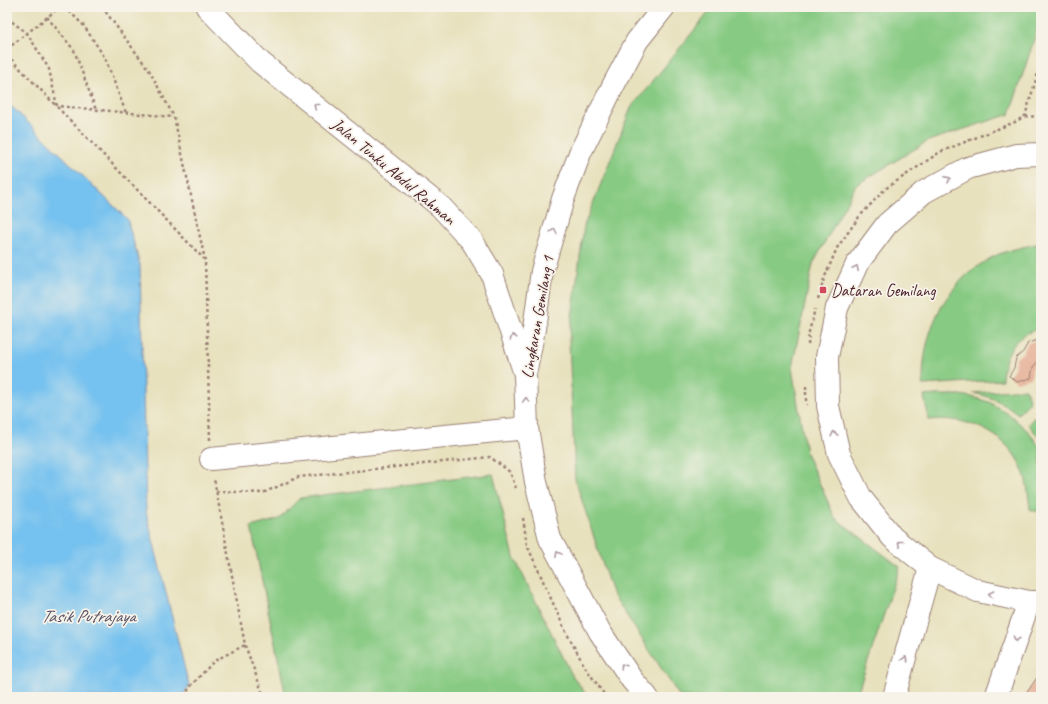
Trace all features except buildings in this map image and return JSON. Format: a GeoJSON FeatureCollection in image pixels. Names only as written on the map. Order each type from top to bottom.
{"type":"FeatureCollection","features":[{"type":"Feature","properties":{"kind":"street","name":"Jalan Tunku Abdul Rahman"},"geometry":{"type":"LineString","coordinates":[[207,7],[260,62],[441,207],[472,241],[492,274],[525,374]]}},
{"type":"Feature","properties":{"kind":"street","name":"Lingkaran Gemilang 1"},"geometry":{"type":"LineString","coordinates":[[646,697],[632,680],[600,632],[550,539],[536,482],[528,428],[525,374],[534,329],[542,271],[566,192],[580,153],[637,41],[664,7]]}},
{"type":"Feature","properties":{"kind":"street"},"geometry":{"type":"LineString","coordinates":[[996,697],[1035,602],[978,591],[930,568],[892,537],[861,498],[839,454],[828,406],[827,357],[837,308],[857,264],[887,224],[924,192],[968,168],[1016,155],[1041,154]]}},
{"type":"Feature","properties":{"kind":"street"},"geometry":{"type":"LineString","coordinates":[[211,459],[528,428]]}},
{"type":"Feature","properties":{"kind":"street"},"geometry":{"type":"LineString","coordinates":[[894,697],[930,568]]}},
{"type":"Feature","properties":{"kind":"path"},"geometry":{"type":"LineString","coordinates":[[7,49],[60,7]]}},
{"type":"Feature","properties":{"kind":"path"},"geometry":{"type":"LineString","coordinates":[[65,7],[84,26],[105,58],[126,113]]}},
{"type":"Feature","properties":{"kind":"path"},"geometry":{"type":"LineString","coordinates":[[102,7],[149,70],[174,117],[205,260],[211,459],[244,643],[264,697]]}},
{"type":"Feature","properties":{"kind":"path"},"geometry":{"type":"LineString","coordinates":[[7,18],[27,33],[49,69],[57,106]]}},
{"type":"Feature","properties":{"kind":"path"},"geometry":{"type":"LineString","coordinates":[[47,18],[74,50],[96,110]]}},
{"type":"Feature","properties":{"kind":"path"},"geometry":{"type":"LineString","coordinates":[[7,55],[205,260]]}},
{"type":"Feature","properties":{"kind":"path"},"geometry":{"type":"LineString","coordinates":[[1025,116],[1041,63]]}},
{"type":"Feature","properties":{"kind":"path"},"geometry":{"type":"LineString","coordinates":[[57,106],[174,117]]}},
{"type":"Feature","properties":{"kind":"path"},"geometry":{"type":"LineString","coordinates":[[818,302],[824,279],[837,248],[859,217],[885,189],[940,152],[1015,122],[1025,116],[1041,117]]}},
{"type":"Feature","properties":{"kind":"path"},"geometry":{"type":"LineString","coordinates":[[808,347],[808,332],[815,309]]}},
{"type":"Feature","properties":{"kind":"path"},"geometry":{"type":"LineString","coordinates":[[806,385],[806,400],[808,408]]}},
{"type":"Feature","properties":{"kind":"path"},"geometry":{"type":"LineString","coordinates":[[216,491],[263,493],[299,477],[490,457],[510,472],[518,494]]}},
{"type":"Feature","properties":{"kind":"path"},"geometry":{"type":"LineString","coordinates":[[523,516],[527,545],[565,630],[585,667],[606,697]]}},
{"type":"Feature","properties":{"kind":"path"},"geometry":{"type":"LineString","coordinates":[[185,697],[189,688],[214,660],[245,645],[244,643]]}},
{"type":"Feature","properties":{"kind":"green space"},"geometry":{"type":"Polygon","coordinates":[[[713,7],[1041,7],[1041,18],[1010,114],[928,141],[856,185],[813,264],[792,368],[806,453],[835,518],[900,567],[856,697],[680,697],[612,593],[575,479],[569,340],[584,226],[631,108],[713,7]]]}},
{"type":"Feature","properties":{"kind":"green space"},"geometry":{"type":"Polygon","coordinates":[[[1041,243],[1041,329],[1032,331],[1017,340],[1005,363],[1002,380],[923,385],[926,348],[938,313],[947,297],[973,270],[989,259],[1014,249],[1041,243]]]}},
{"type":"Feature","properties":{"kind":"green space"},"geometry":{"type":"Polygon","coordinates":[[[1026,389],[1030,402],[1018,414],[997,400],[973,393],[1026,389]]]}},
{"type":"Feature","properties":{"kind":"green space"},"geometry":{"type":"Polygon","coordinates":[[[960,395],[989,402],[1010,415],[1029,432],[1041,449],[1041,512],[1030,510],[1026,480],[1020,465],[1012,452],[1002,441],[975,425],[945,419],[929,420],[924,396],[960,395]]]}},
{"type":"Feature","properties":{"kind":"green space"},"geometry":{"type":"Polygon","coordinates":[[[1041,411],[1041,440],[1028,424],[1041,411]]]}},
{"type":"Feature","properties":{"kind":"green space"},"geometry":{"type":"Polygon","coordinates":[[[493,474],[514,557],[572,675],[588,697],[286,697],[251,527],[279,519],[300,498],[493,474]]]}},
{"type":"Feature","properties":{"kind":"water","name":"Tasik Putrajaya"},"geometry":{"type":"Polygon","coordinates":[[[7,102],[127,219],[140,265],[146,512],[189,686],[182,697],[7,697],[7,102]]]}},
{"type":"Feature","properties":{"kind":"place","name":"Dataran Gemilang"},"geometry":{"type":"Point","coordinates":[823,290]}}]}
